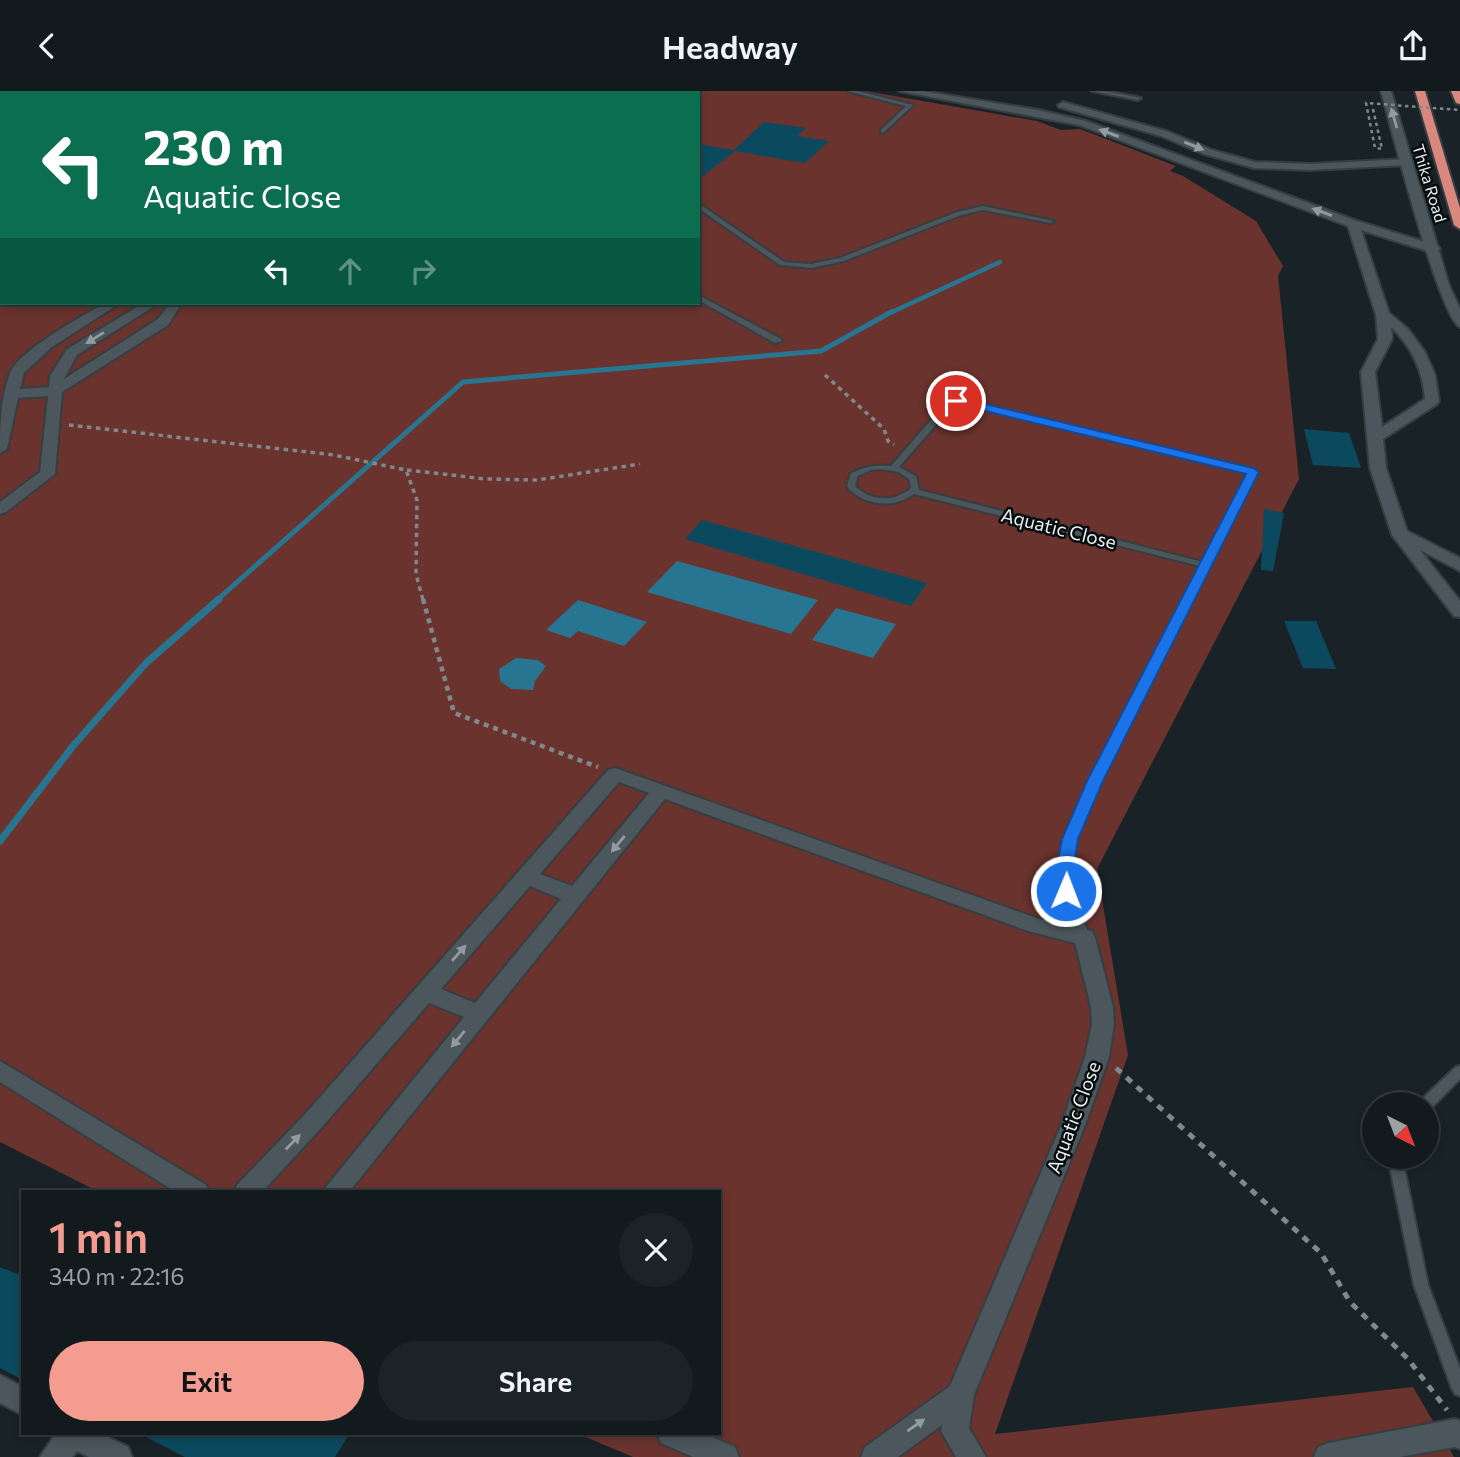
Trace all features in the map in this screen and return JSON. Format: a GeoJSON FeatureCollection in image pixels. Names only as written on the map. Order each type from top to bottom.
{"type":"FeatureCollection","features":[{"type":"Feature","properties":{"kind":"highway","name":"Thika Road"},"geometry":{"type":"LineString","coordinates":[[1420,91],[1460,225]]}},
{"type":"Feature","properties":{"kind":"highway"},"geometry":{"type":"LineString","coordinates":[[1456,91],[1460,101]]}},
{"type":"Feature","properties":{"kind":"street"},"geometry":{"type":"LineString","coordinates":[[904,91],[1082,123],[1353,224],[1434,249]]}},
{"type":"Feature","properties":{"kind":"street","name":"Thika Road"},"geometry":{"type":"LineString","coordinates":[[1386,91],[1444,285],[1460,323]]}},
{"type":"Feature","properties":{"kind":"street"},"geometry":{"type":"LineString","coordinates":[[991,105],[1007,95]]}},
{"type":"Feature","properties":{"kind":"street"},"geometry":{"type":"LineString","coordinates":[[1056,103],[1116,119],[1254,165],[1310,167],[1407,162]]}},
{"type":"Feature","properties":{"kind":"street"},"geometry":{"type":"LineString","coordinates":[[1353,224],[1383,315],[1385,339],[1368,372],[1378,468],[1400,534],[1424,569],[1460,612]]}},
{"type":"Feature","properties":{"kind":"street"},"geometry":{"type":"LineString","coordinates":[[0,449],[7,397],[17,372],[35,354],[111,305]]}},
{"type":"Feature","properties":{"kind":"street"},"geometry":{"type":"LineString","coordinates":[[0,509],[47,474],[57,376],[72,352],[150,305]]}},
{"type":"Feature","properties":{"kind":"street"},"geometry":{"type":"LineString","coordinates":[[7,397],[55,391],[163,322],[175,305]]}},
{"type":"Feature","properties":{"kind":"street"},"geometry":{"type":"LineString","coordinates":[[1376,437],[1432,401],[1432,380],[1411,338],[1383,315]]}},
{"type":"Feature","properties":{"kind":"street"},"geometry":{"type":"LineString","coordinates":[[1400,534],[1446,555],[1460,566]]}},
{"type":"Feature","properties":{"kind":"street"},"geometry":{"type":"LineString","coordinates":[[248,1190],[315,1119],[615,774],[1036,926],[1084,937]]}},
{"type":"Feature","properties":{"kind":"street"},"geometry":{"type":"LineString","coordinates":[[336,1190],[661,791]]}},
{"type":"Feature","properties":{"kind":"street"},"geometry":{"type":"LineString","coordinates":[[526,876],[575,896]]}},
{"type":"Feature","properties":{"kind":"street","name":"Aquatic Close"},"geometry":{"type":"LineString","coordinates":[[972,1457],[955,1431],[960,1395],[1072,1128],[1097,1057],[1103,1024],[1102,1007],[1084,937]]}},
{"type":"Feature","properties":{"kind":"street"},"geometry":{"type":"LineString","coordinates":[[425,992],[479,1014]]}},
{"type":"Feature","properties":{"kind":"street"},"geometry":{"type":"LineString","coordinates":[[0,1070],[194,1190]]}},
{"type":"Feature","properties":{"kind":"street"},"geometry":{"type":"LineString","coordinates":[[0,1388],[21,1401]]}},
{"type":"Feature","properties":{"kind":"street"},"geometry":{"type":"LineString","coordinates":[[875,1457],[960,1395]]}},
{"type":"Feature","properties":{"kind":"street"},"geometry":{"type":"LineString","coordinates":[[1328,1457],[1456,1426]]}},
{"type":"Feature","properties":{"kind":"street"},"geometry":{"type":"LineString","coordinates":[[54,1457],[70,1435]]}},
{"type":"Feature","properties":{"kind":"street"},"geometry":{"type":"LineString","coordinates":[[73,1435],[118,1457]]}},
{"type":"Feature","properties":{"kind":"street"},"geometry":{"type":"LineString","coordinates":[[675,1435],[724,1457]]}},
{"type":"Feature","properties":{"kind":"lane"},"geometry":{"type":"LineString","coordinates":[[850,91],[910,106],[883,131]]}},
{"type":"Feature","properties":{"kind":"lane"},"geometry":{"type":"LineString","coordinates":[[1095,91],[1138,98]]}},
{"type":"Feature","properties":{"kind":"lane"},"geometry":{"type":"LineString","coordinates":[[700,206],[782,264],[811,266],[842,260],[959,213],[983,208],[1051,221]]}},
{"type":"Feature","properties":{"kind":"lane"},"geometry":{"type":"LineString","coordinates":[[700,298],[778,341]]}},
{"type":"Feature","properties":{"kind":"lane","name":"Aquatic Close"},"geometry":{"type":"LineString","coordinates":[[894,468],[946,408],[957,400],[1253,472],[1095,781],[1070,839],[1064,872],[1066,891],[1084,937]]}},
{"type":"Feature","properties":{"kind":"lane"},"geometry":{"type":"LineString","coordinates":[[880,467],[894,468],[913,478],[913,491],[904,497],[883,501],[863,496],[851,486],[854,475],[860,471],[880,467]]}},
{"type":"Feature","properties":{"kind":"lane","name":"Aquatic Close"},"geometry":{"type":"LineString","coordinates":[[913,491],[1205,565]]}},
{"type":"Feature","properties":{"kind":"lane"},"geometry":{"type":"LineString","coordinates":[[1438,1092],[1460,1071]]}},
{"type":"Feature","properties":{"kind":"lane"},"geometry":{"type":"LineString","coordinates":[[1397,1169],[1420,1285],[1460,1389]]}},
{"type":"Feature","properties":{"kind":"path"},"geometry":{"type":"LineString","coordinates":[[1373,109],[1382,149],[1375,148],[1366,103],[1460,110]]}},
{"type":"Feature","properties":{"kind":"path"},"geometry":{"type":"LineString","coordinates":[[825,375],[884,429],[888,441],[906,454]]}},
{"type":"Feature","properties":{"kind":"path"},"geometry":{"type":"LineString","coordinates":[[51,423],[334,455],[421,474],[486,479],[537,480],[640,464]]}},
{"type":"Feature","properties":{"kind":"path"},"geometry":{"type":"LineString","coordinates":[[406,470],[417,500],[416,574],[454,713],[615,774]]}},
{"type":"Feature","properties":{"kind":"path"},"geometry":{"type":"LineString","coordinates":[[1097,1057],[1112,1064],[1321,1253],[1349,1301],[1408,1359],[1456,1426]]}},
{"type":"Feature","properties":{"kind":"shaded area"},"geometry":{"type":"Polygon","coordinates":[[[700,91],[866,91],[1037,121],[1061,130],[1080,129],[1176,166],[1170,171],[1183,176],[1256,221],[1283,266],[1278,276],[1299,479],[1097,869],[1128,1055],[995,1434],[1413,1387],[1454,1457],[633,1457],[581,1435],[721,1435],[721,1190],[95,1190],[0,1142],[0,305],[700,305],[700,91]]]}},
{"type":"Feature","properties":{"kind":"water"},"geometry":{"type":"Polygon","coordinates":[[[677,561],[818,600],[791,634],[647,592],[677,561]]]}},
{"type":"Feature","properties":{"kind":"water"},"geometry":{"type":"Polygon","coordinates":[[[578,600],[647,622],[624,646],[578,631],[570,638],[546,630],[578,600]]]}},
{"type":"Feature","properties":{"kind":"water"},"geometry":{"type":"Polygon","coordinates":[[[836,608],[896,624],[873,658],[812,640],[836,608]]]}},
{"type":"Feature","properties":{"kind":"water"},"geometry":{"type":"Polygon","coordinates":[[[516,658],[538,660],[546,666],[535,681],[533,690],[511,689],[500,681],[499,669],[516,658]]]}},
{"type":"Feature","properties":{"kind":"building"},"geometry":{"type":"Polygon","coordinates":[[[764,122],[806,128],[797,136],[829,141],[805,163],[735,151],[700,178],[700,144],[734,150],[764,122]]]}},
{"type":"Feature","properties":{"kind":"building"},"geometry":{"type":"Polygon","coordinates":[[[1304,429],[1349,433],[1361,468],[1313,465],[1304,429]]]}},
{"type":"Feature","properties":{"kind":"building"},"geometry":{"type":"Polygon","coordinates":[[[1264,509],[1284,513],[1273,571],[1261,570],[1264,509]]]}},
{"type":"Feature","properties":{"kind":"building"},"geometry":{"type":"Polygon","coordinates":[[[702,520],[927,583],[911,606],[685,539],[702,520]]]}},
{"type":"Feature","properties":{"kind":"building"},"geometry":{"type":"Polygon","coordinates":[[[1284,621],[1316,621],[1336,669],[1303,668],[1284,621]]]}},
{"type":"Feature","properties":{"kind":"building"},"geometry":{"type":"Polygon","coordinates":[[[0,1267],[21,1275],[21,1379],[0,1368],[0,1267]]]}},
{"type":"Feature","properties":{"kind":"building"},"geometry":{"type":"Polygon","coordinates":[[[142,1435],[349,1435],[335,1457],[185,1457],[142,1435]]]}},
{"type":"Feature","properties":{"kind":"waterway"},"geometry":{"type":"LineString","coordinates":[[890,313],[1000,262]]}},
{"type":"Feature","properties":{"kind":"waterway"},"geometry":{"type":"LineString","coordinates":[[217,600],[463,382],[821,351],[893,311]]}},
{"type":"Feature","properties":{"kind":"waterway"},"geometry":{"type":"LineString","coordinates":[[0,841],[73,746],[146,663],[219,599]]}},
{"type":"Feature","properties":{"kind":"route"},"geometry":{"type":"LineString","coordinates":[[956,401],[1253,472],[1095,781],[1070,839],[1064,872],[1066,891]]}}]}
